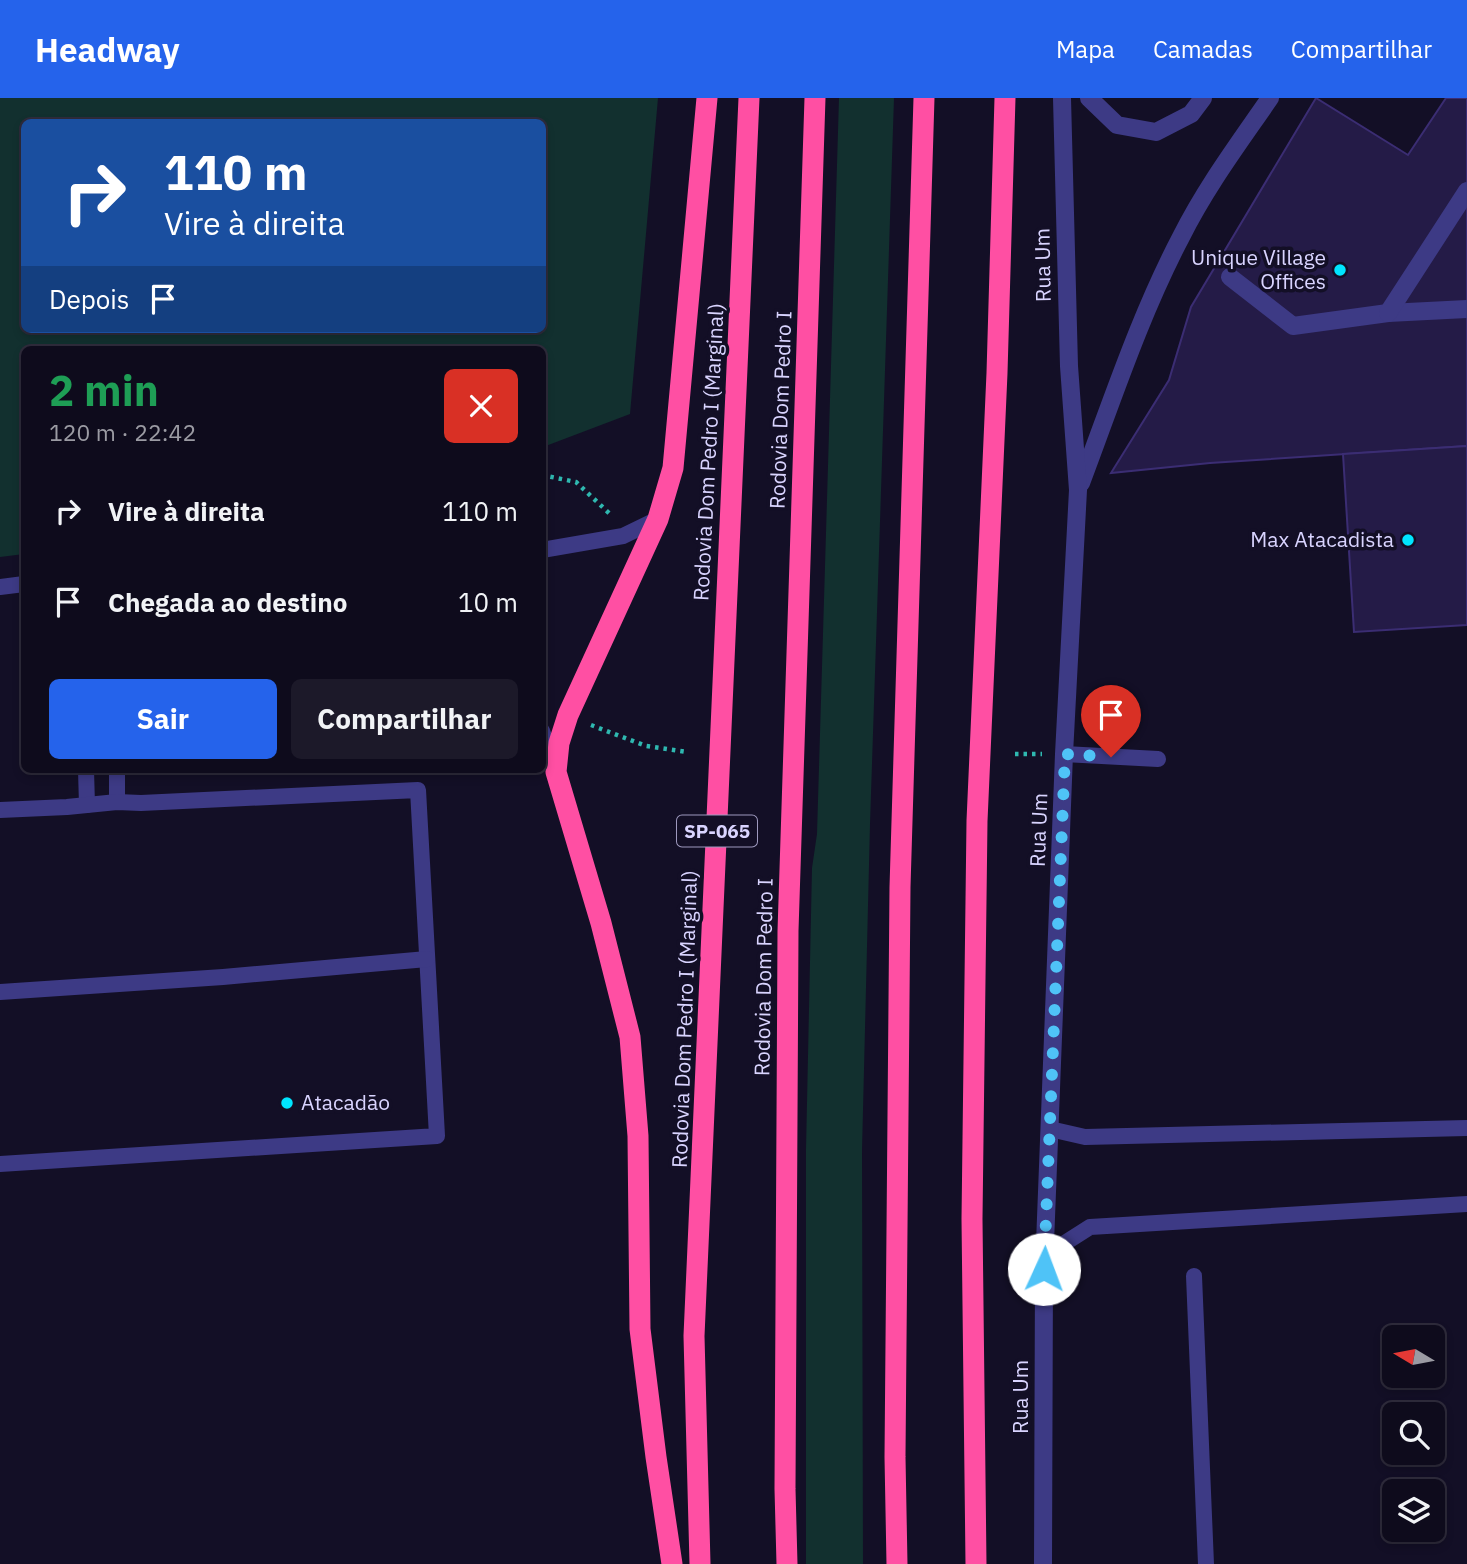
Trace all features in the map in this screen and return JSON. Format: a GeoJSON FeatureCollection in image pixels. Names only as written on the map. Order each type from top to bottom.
{"type":"FeatureCollection","features":[{"type":"Feature","properties":{"kind":"highway"},"geometry":{"type":"LineString","coordinates":[[672,1564],[640,1329],[638,1136],[630,1037],[601,923],[556,772],[559,743],[568,715],[658,519],[673,468],[707,98]]}},
{"type":"Feature","properties":{"kind":"highway","name":"Rodovia Dom Pedro I (Marginal)"},"geometry":{"type":"LineString","coordinates":[[700,1564],[694,1336],[749,98]]}},
{"type":"Feature","properties":{"kind":"highway","name":"Rodovia Dom Pedro I"},"geometry":{"type":"LineString","coordinates":[[787,1564],[785,1475],[788,931],[816,98]]}},
{"type":"Feature","properties":{"kind":"highway"},"geometry":{"type":"LineString","coordinates":[[897,1564],[895,1457],[900,887],[924,98]]}},
{"type":"Feature","properties":{"kind":"highway"},"geometry":{"type":"LineString","coordinates":[[976,1564],[972,1219],[977,821],[996,386],[1005,98]]}},
{"type":"Feature","properties":{"kind":"street","name":"Rua Um"},"geometry":{"type":"LineString","coordinates":[[1043,1564],[1044,1269],[1078,490],[1069,366],[1062,98]]}},
{"type":"Feature","properties":{"kind":"street"},"geometry":{"type":"LineString","coordinates":[[1089,98],[1117,125],[1156,132],[1191,114],[1203,98]]}},
{"type":"Feature","properties":{"kind":"street"},"geometry":{"type":"LineString","coordinates":[[1078,490],[1154,294],[1181,237],[1209,186],[1270,98]]}},
{"type":"Feature","properties":{"kind":"street"},"geometry":{"type":"LineString","coordinates":[[1388,313],[1467,191]]}},
{"type":"Feature","properties":{"kind":"street"},"geometry":{"type":"LineString","coordinates":[[1230,277],[1293,326],[1388,313],[1467,309]]}},
{"type":"Feature","properties":{"kind":"lane"},"geometry":{"type":"LineString","coordinates":[[546,549],[623,536],[658,519]]}},
{"type":"Feature","properties":{"kind":"lane"},"geometry":{"type":"LineString","coordinates":[[0,587],[21,584]]}},
{"type":"Feature","properties":{"kind":"lane"},"geometry":{"type":"LineString","coordinates":[[546,743],[556,772]]}},
{"type":"Feature","properties":{"kind":"lane"},"geometry":{"type":"LineString","coordinates":[[1065,754],[1158,759]]}},
{"type":"Feature","properties":{"kind":"lane"},"geometry":{"type":"LineString","coordinates":[[86,773],[87,805]]}},
{"type":"Feature","properties":{"kind":"lane"},"geometry":{"type":"LineString","coordinates":[[117,773],[117,802]]}},
{"type":"Feature","properties":{"kind":"lane"},"geometry":{"type":"LineString","coordinates":[[0,810],[117,802],[418,790],[437,1136],[0,1164]]}},
{"type":"Feature","properties":{"kind":"lane"},"geometry":{"type":"LineString","coordinates":[[0,992],[427,959]]}},
{"type":"Feature","properties":{"kind":"lane"},"geometry":{"type":"LineString","coordinates":[[1050,1129],[1085,1138],[1467,1128]]}},
{"type":"Feature","properties":{"kind":"lane"},"geometry":{"type":"LineString","coordinates":[[1044,1269],[1057,1248],[1090,1227],[1467,1204]]}},
{"type":"Feature","properties":{"kind":"lane"},"geometry":{"type":"LineString","coordinates":[[1194,1276],[1206,1564]]}},
{"type":"Feature","properties":{"kind":"path"},"geometry":{"type":"LineString","coordinates":[[546,476],[576,482],[609,511],[623,536]]}},
{"type":"Feature","properties":{"kind":"path"},"geometry":{"type":"LineString","coordinates":[[568,715],[607,733],[646,746],[687,752]]}},
{"type":"Feature","properties":{"kind":"green space"},"geometry":{"type":"Polygon","coordinates":[[[0,98],[658,98],[630,414],[546,446],[546,346],[21,346],[21,554],[0,557],[0,98]]]}},
{"type":"Feature","properties":{"kind":"green space"},"geometry":{"type":"Polygon","coordinates":[[[839,98],[894,98],[862,1151],[863,1564],[806,1564],[806,1150],[812,868],[817,834],[839,98]]]}},
{"type":"Feature","properties":{"kind":"building","name":"Unique Village Offices"},"geometry":{"type":"Polygon","coordinates":[[[1316,98],[1408,155],[1446,98],[1467,98],[1467,446],[1210,463],[1111,473],[1169,380],[1191,307],[1316,98]]]}},
{"type":"Feature","properties":{"kind":"building","name":"Max Atacadista"},"geometry":{"type":"Polygon","coordinates":[[[1467,446],[1467,625],[1354,632],[1343,454],[1467,446]]]}},
{"type":"Feature","properties":{"kind":"place","name":"Unique Village Offices"},"geometry":{"type":"Point","coordinates":[1340,270]}},
{"type":"Feature","properties":{"kind":"place","name":"Max Atacadista"},"geometry":{"type":"Point","coordinates":[1408,540]}},
{"type":"Feature","properties":{"kind":"place","name":"Atacadão"},"geometry":{"type":"Point","coordinates":[287,1103]}},
{"type":"Feature","properties":{"kind":"route"},"geometry":{"type":"LineString","coordinates":[[1044,1269],[1065,754],[1111,757]]}}]}
